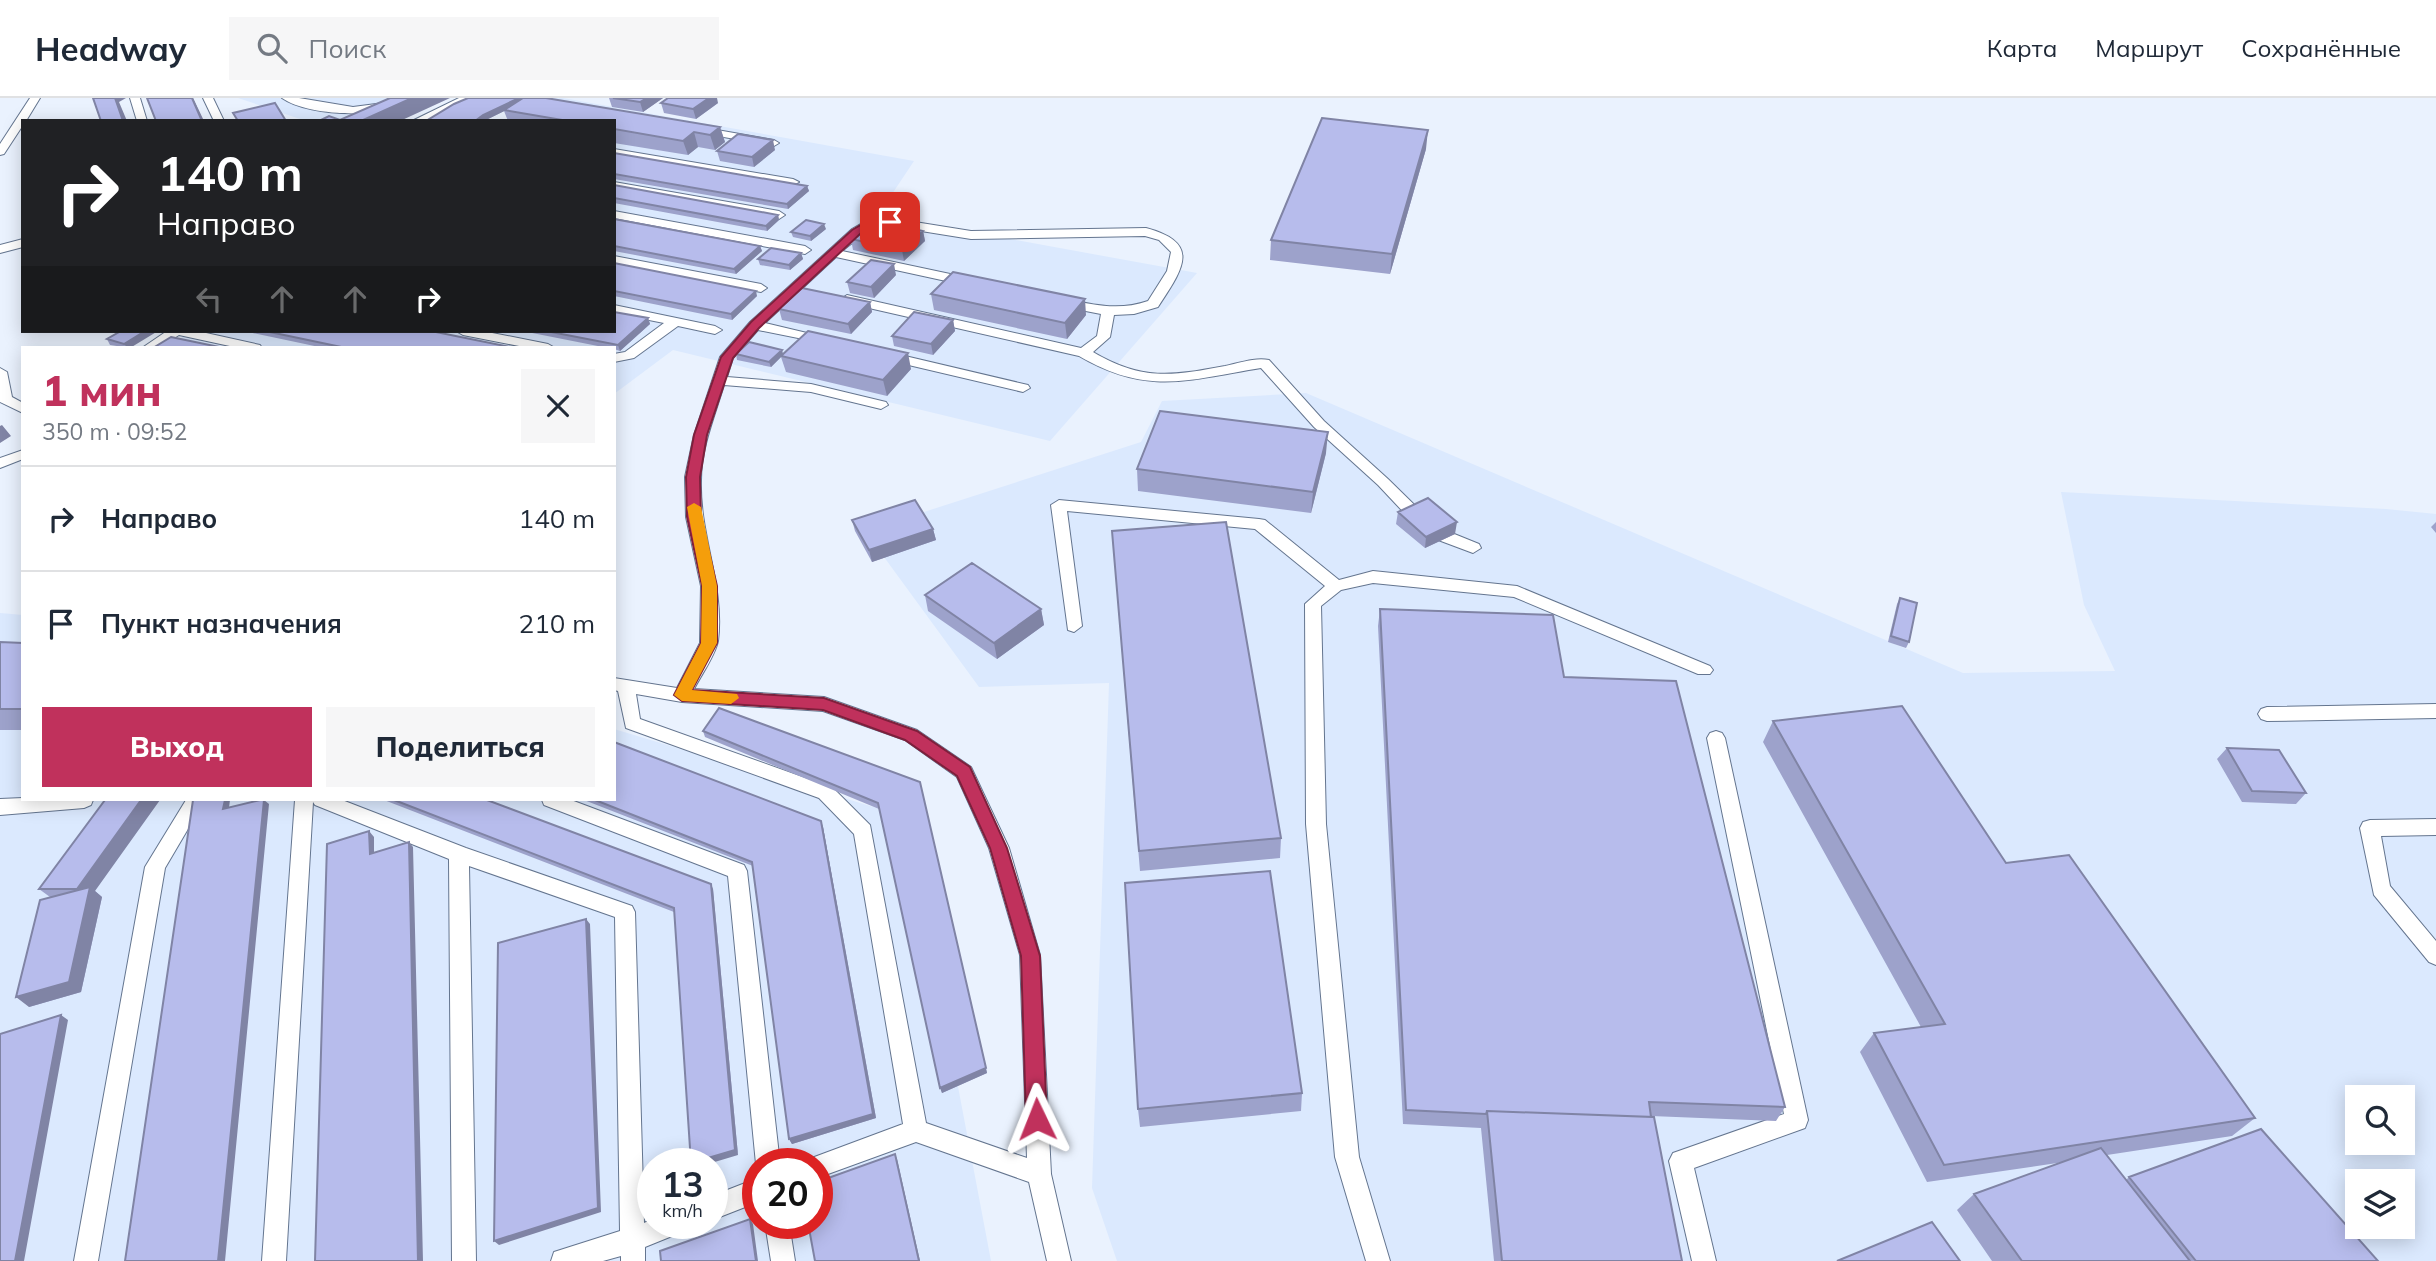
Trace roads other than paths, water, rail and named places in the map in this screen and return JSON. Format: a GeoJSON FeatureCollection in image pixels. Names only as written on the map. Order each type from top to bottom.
{"type":"FeatureCollection","features":[{"type":"Feature","properties":{"kind":"lane"},"geometry":{"type":"LineString","coordinates":[[0,152],[34,98]]}},
{"type":"Feature","properties":{"kind":"lane"},"geometry":{"type":"LineString","coordinates":[[135,98],[141,119]]}},
{"type":"Feature","properties":{"kind":"lane"},"geometry":{"type":"LineString","coordinates":[[208,98],[218,119]]}},
{"type":"Feature","properties":{"kind":"lane"},"geometry":{"type":"LineString","coordinates":[[287,98],[318,107],[363,111],[396,107],[417,98]]}},
{"type":"Feature","properties":{"kind":"lane"},"geometry":{"type":"LineString","coordinates":[[421,119],[467,98]]}},
{"type":"Feature","properties":{"kind":"lane"},"geometry":{"type":"LineString","coordinates":[[682,127],[774,144]]}},
{"type":"Feature","properties":{"kind":"lane"},"geometry":{"type":"LineString","coordinates":[[616,152],[793,182]]}},
{"type":"Feature","properties":{"kind":"lane"},"geometry":{"type":"LineString","coordinates":[[616,184],[779,215]]}},
{"type":"Feature","properties":{"kind":"lane"},"geometry":{"type":"LineString","coordinates":[[616,214],[805,250]]}},
{"type":"Feature","properties":{"kind":"lane"},"geometry":{"type":"LineString","coordinates":[[682,695],[709,643],[709,586],[694,517],[693,477],[701,435],[727,357],[755,325],[802,289],[833,253],[868,225],[890,222],[971,235],[1146,232],[1172,241],[1179,251],[1179,262],[1153,304],[1108,312],[1056,300]]}},
{"type":"Feature","properties":{"kind":"lane"},"geometry":{"type":"LineString","coordinates":[[0,249],[21,244]]}},
{"type":"Feature","properties":{"kind":"lane"},"geometry":{"type":"LineString","coordinates":[[833,253],[977,284]]}},
{"type":"Feature","properties":{"kind":"lane"},"geometry":{"type":"LineString","coordinates":[[616,260],[761,288]]}},
{"type":"Feature","properties":{"kind":"lane"},"geometry":{"type":"LineString","coordinates":[[835,296],[1084,353],[1138,377],[1169,378],[1264,363],[1320,424],[1431,531],[1473,548]]}},
{"type":"Feature","properties":{"kind":"lane"},"geometry":{"type":"LineString","coordinates":[[616,309],[715,330]]}},
{"type":"Feature","properties":{"kind":"lane"},"geometry":{"type":"LineString","coordinates":[[1084,353],[1103,337],[1108,312]]}},
{"type":"Feature","properties":{"kind":"lane"},"geometry":{"type":"LineString","coordinates":[[616,358],[628,355],[675,322]]}},
{"type":"Feature","properties":{"kind":"lane"},"geometry":{"type":"LineString","coordinates":[[755,325],[835,344]]}},
{"type":"Feature","properties":{"kind":"lane"},"geometry":{"type":"LineString","coordinates":[[152,346],[175,333]]}},
{"type":"Feature","properties":{"kind":"lane"},"geometry":{"type":"LineString","coordinates":[[187,333],[246,346]]}},
{"type":"Feature","properties":{"kind":"lane"},"geometry":{"type":"LineString","coordinates":[[473,333],[538,346]]}},
{"type":"Feature","properties":{"kind":"lane"},"geometry":{"type":"LineString","coordinates":[[876,353],[1023,388]]}},
{"type":"Feature","properties":{"kind":"lane"},"geometry":{"type":"LineString","coordinates":[[0,372],[5,399],[21,408]]}},
{"type":"Feature","properties":{"kind":"lane"},"geometry":{"type":"LineString","coordinates":[[721,381],[811,388],[881,405]]}},
{"type":"Feature","properties":{"kind":"lane"},"geometry":{"type":"LineString","coordinates":[[0,463],[21,455]]}},
{"type":"Feature","properties":{"kind":"lane"},"geometry":{"type":"LineString","coordinates":[[1074,626],[1059,505],[1259,524],[1336,586]]}},
{"type":"Feature","properties":{"kind":"lane"},"geometry":{"type":"LineString","coordinates":[[1378,1261],[1347,1157],[1316,824],[1312,604],[1336,586],[1373,577],[1517,592],[1704,670]]}},
{"type":"Feature","properties":{"kind":"lane"},"geometry":{"type":"LineString","coordinates":[[916,1131],[863,831],[826,793],[632,723],[620,686],[682,695],[824,704],[911,735],[964,772],[999,848],[1030,956],[1038,1174],[1059,1261]]}},
{"type":"Feature","properties":{"kind":"lane"},"geometry":{"type":"LineString","coordinates":[[2267,714],[2436,710]]}},
{"type":"Feature","properties":{"kind":"lane"},"geometry":{"type":"LineString","coordinates":[[1704,1261],[1681,1161],[1797,1121],[1716,738]]}},
{"type":"Feature","properties":{"kind":"lane"},"geometry":{"type":"LineString","coordinates":[[0,807],[72,801]]}},
{"type":"Feature","properties":{"kind":"lane"},"geometry":{"type":"LineString","coordinates":[[86,1261],[155,867],[195,801]]}},
{"type":"Feature","properties":{"kind":"lane"},"geometry":{"type":"LineString","coordinates":[[274,1261],[304,801]]}},
{"type":"Feature","properties":{"kind":"lane"},"geometry":{"type":"LineString","coordinates":[[325,801],[459,854],[625,912],[632,1250]]}},
{"type":"Feature","properties":{"kind":"lane"},"geometry":{"type":"LineString","coordinates":[[554,801],[737,872],[766,1148]]}},
{"type":"Feature","properties":{"kind":"lane"},"geometry":{"type":"LineString","coordinates":[[2436,827],[2370,828],[2381,889],[2436,957]]}},
{"type":"Feature","properties":{"kind":"lane"},"geometry":{"type":"LineString","coordinates":[[459,854],[464,1261]]}},
{"type":"Feature","properties":{"kind":"lane"},"geometry":{"type":"LineString","coordinates":[[833,1161],[916,1131],[1038,1174]]}},
{"type":"Feature","properties":{"kind":"lane"},"geometry":{"type":"LineString","coordinates":[[563,1261],[632,1250],[649,1239]]}},
{"type":"Feature","properties":{"kind":"lane"},"geometry":{"type":"LineString","coordinates":[[780,1239],[783,1261]]}}]}
